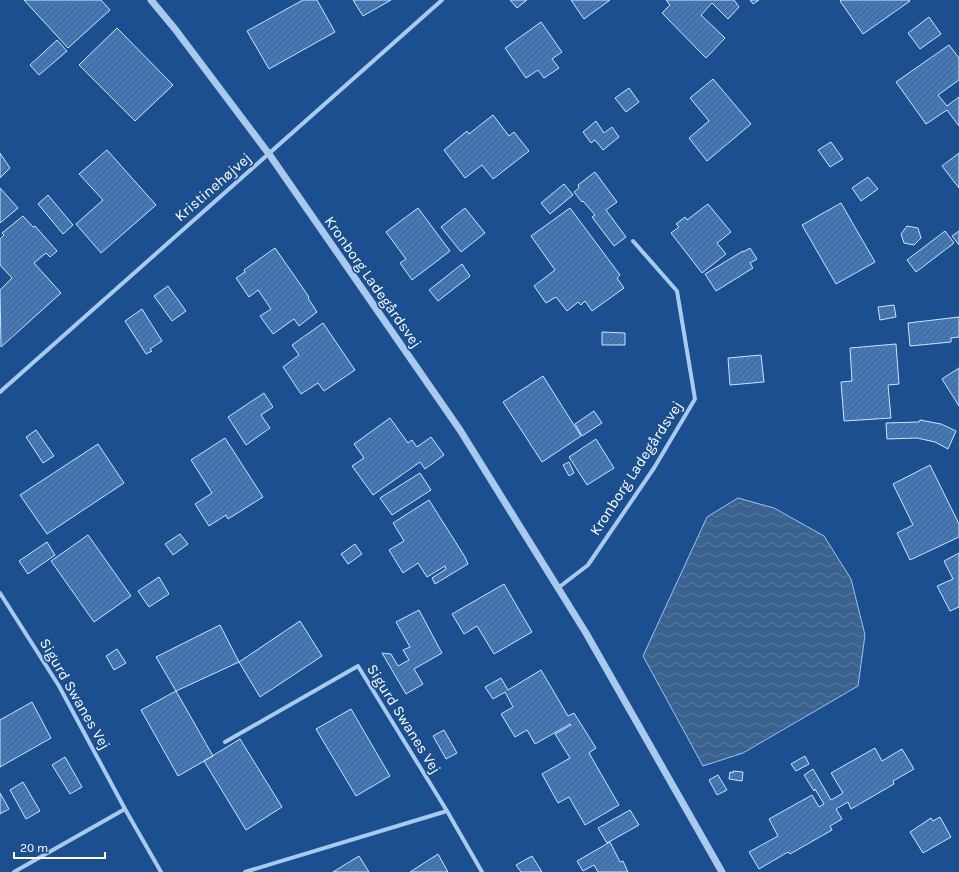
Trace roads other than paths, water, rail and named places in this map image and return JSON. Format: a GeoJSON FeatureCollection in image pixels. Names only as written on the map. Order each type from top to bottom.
{"type":"FeatureCollection","features":[{"type":"Feature","properties":{"kind":"street","name":"Kronborg Ladegårdsvej"},"geometry":{"type":"LineString","coordinates":[[151,0],[175,28],[269,154],[460,430],[586,633],[722,872]]}},
{"type":"Feature","properties":{"kind":"street","name":"Kristinehøjvej"},"geometry":{"type":"LineString","coordinates":[[0,392],[442,0]]}},
{"type":"Feature","properties":{"kind":"street","name":"Kronborg Ladegårdsvej"},"geometry":{"type":"LineString","coordinates":[[558,588],[588,565],[654,468],[696,399],[677,291],[633,241]]}},
{"type":"Feature","properties":{"kind":"street","name":"Sigurd Swanes Vej"},"geometry":{"type":"LineString","coordinates":[[0,593],[59,686],[125,810],[161,872]]}},
{"type":"Feature","properties":{"kind":"street","name":"Sigurd Swanes Vej"},"geometry":{"type":"LineString","coordinates":[[225,742],[358,666],[447,811],[482,872]]}},
{"type":"Feature","properties":{"kind":"street"},"geometry":{"type":"LineString","coordinates":[[14,872],[125,810]]}},
{"type":"Feature","properties":{"kind":"street"},"geometry":{"type":"LineString","coordinates":[[245,872],[447,811]]}},
{"type":"Feature","properties":{"kind":"water"},"geometry":{"type":"Polygon","coordinates":[[[738,498],[774,508],[824,536],[851,579],[865,635],[858,686],[743,753],[703,766],[643,656],[707,517],[738,498]]]}}]}
